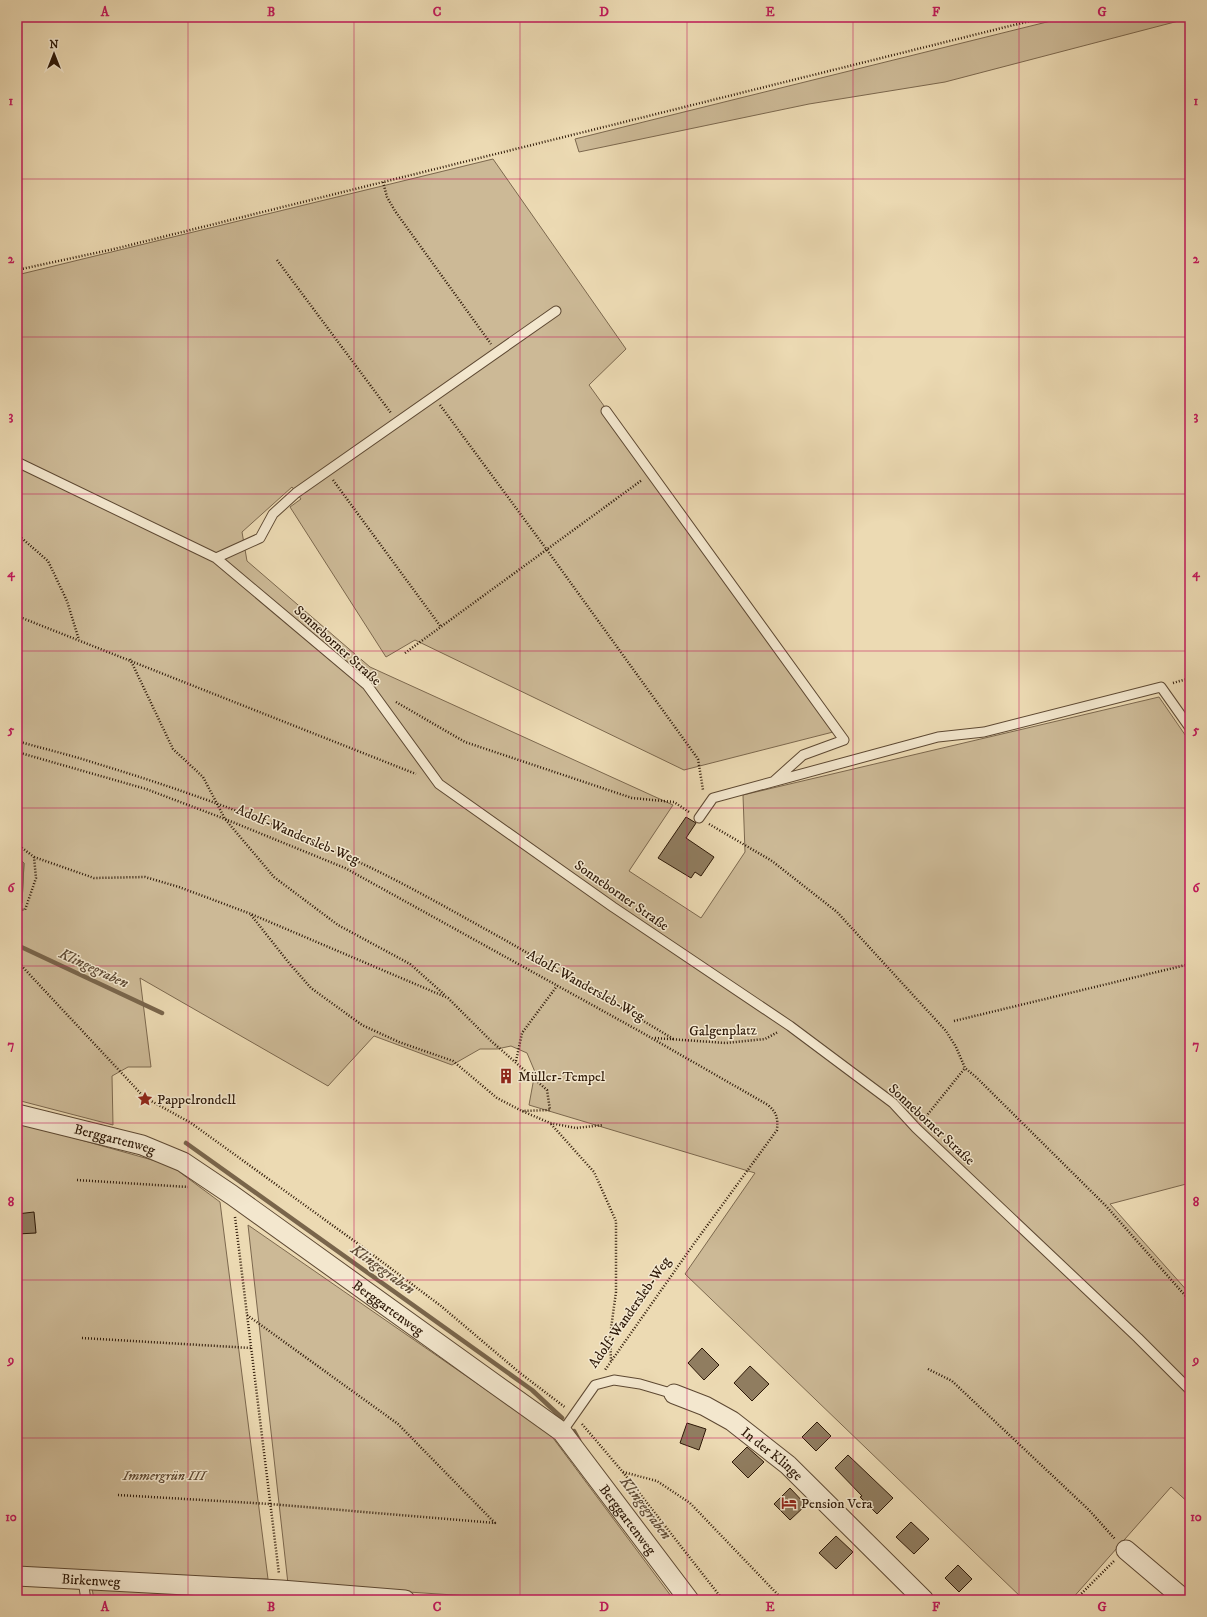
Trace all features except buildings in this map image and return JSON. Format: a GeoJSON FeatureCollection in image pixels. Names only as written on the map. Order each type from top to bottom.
{"type":"FeatureCollection","features":[{"type":"Feature","properties":{"kind":"street","name":"Berggartenweg"},"geometry":{"type":"LineString","coordinates":[[17,1114],[142,1145],[183,1162],[232,1195],[562,1432],[689,1600]]}},
{"type":"Feature","properties":{"kind":"street","name":"In der Klinge"},"geometry":{"type":"LineString","coordinates":[[674,1394],[705,1406],[732,1421],[788,1464],[924,1600]]}},
{"type":"Feature","properties":{"kind":"street"},"geometry":{"type":"LineString","coordinates":[[1126,1550],[1185,1600]]}},
{"type":"Feature","properties":{"kind":"street","name":"Birkenweg"},"geometry":{"type":"LineString","coordinates":[[17,1576],[83,1581],[281,1590],[405,1600]]}},
{"type":"Feature","properties":{"kind":"lane"},"geometry":{"type":"LineString","coordinates":[[216,558],[260,538],[273,514],[296,493],[556,311]]}},
{"type":"Feature","properties":{"kind":"lane"},"geometry":{"type":"LineString","coordinates":[[606,411],[844,740],[803,755],[773,782]]}},
{"type":"Feature","properties":{"kind":"lane","name":"Sonneborner Straße"},"geometry":{"type":"LineString","coordinates":[[17,462],[216,558],[367,685],[439,784],[613,907],[790,1026],[893,1103],[916,1128],[1138,1338],[1190,1390]]}},
{"type":"Feature","properties":{"kind":"lane"},"geometry":{"type":"LineString","coordinates":[[699,818],[713,798],[938,737],[984,732],[1161,687],[1190,728]]}},
{"type":"Feature","properties":{"kind":"lane"},"geometry":{"type":"LineString","coordinates":[[595,1385],[614,1380],[640,1384],[674,1394]]}},
{"type":"Feature","properties":{"kind":"lane","name":"Adolf-Wandersleb-Weg"},"geometry":{"type":"LineString","coordinates":[[562,1432],[595,1385]]}},
{"type":"Feature","properties":{"kind":"lane"},"geometry":{"type":"LineString","coordinates":[[83,1581],[86,1600]]}},
{"type":"Feature","properties":{"kind":"path"},"geometry":{"type":"LineString","coordinates":[[17,270],[114,249],[1046,17]]}},
{"type":"Feature","properties":{"kind":"path"},"geometry":{"type":"LineString","coordinates":[[382,182],[387,197],[395,210],[497,352]]}},
{"type":"Feature","properties":{"kind":"path"},"geometry":{"type":"LineString","coordinates":[[277,260],[398,422]]}},
{"type":"Feature","properties":{"kind":"path"},"geometry":{"type":"LineString","coordinates":[[434,396],[698,759],[703,790]]}},
{"type":"Feature","properties":{"kind":"path"},"geometry":{"type":"LineString","coordinates":[[326,472],[441,627]]}},
{"type":"Feature","properties":{"kind":"path"},"geometry":{"type":"LineString","coordinates":[[405,653],[651,473]]}},
{"type":"Feature","properties":{"kind":"path"},"geometry":{"type":"LineString","coordinates":[[17,534],[48,561],[67,601],[79,640]]}},
{"type":"Feature","properties":{"kind":"path"},"geometry":{"type":"LineString","coordinates":[[17,616],[130,659],[439,784]]}},
{"type":"Feature","properties":{"kind":"path"},"geometry":{"type":"LineString","coordinates":[[130,659],[173,749],[203,777],[225,819],[274,877],[338,925],[410,964],[448,998],[490,1040],[516,1061],[546,1090],[550,1110],[522,1111]]}},
{"type":"Feature","properties":{"kind":"path"},"geometry":{"type":"LineString","coordinates":[[1161,687],[1190,678]]}},
{"type":"Feature","properties":{"kind":"path"},"geometry":{"type":"LineString","coordinates":[[393,700],[465,742],[632,798],[674,802],[772,861],[837,912],[946,1031],[956,1046],[966,1068],[1106,1206],[1190,1301]]}},
{"type":"Feature","properties":{"kind":"path"},"geometry":{"type":"LineString","coordinates":[[17,741],[97,763],[217,804],[340,853],[413,889],[622,1008],[675,1040]]}},
{"type":"Feature","properties":{"kind":"path","name":"Adolf-Wandersleb-Weg"},"geometry":{"type":"LineString","coordinates":[[17,752],[146,789],[225,819],[345,868],[653,1038],[768,1105],[775,1112],[778,1119],[777,1130],[693,1244],[595,1385]]}},
{"type":"Feature","properties":{"kind":"path"},"geometry":{"type":"LineString","coordinates":[[17,844],[34,857],[94,878],[145,877],[179,888],[251,914],[448,998]]}},
{"type":"Feature","properties":{"kind":"path"},"geometry":{"type":"LineString","coordinates":[[17,909],[25,910],[28,903],[36,878],[34,857]]}},
{"type":"Feature","properties":{"kind":"path"},"geometry":{"type":"LineString","coordinates":[[251,914],[289,963],[311,988],[362,1025],[399,1042],[452,1061],[497,1098],[550,1123],[576,1128],[603,1125]]}},
{"type":"Feature","properties":{"kind":"path"},"geometry":{"type":"LineString","coordinates":[[17,961],[134,1085]]}},
{"type":"Feature","properties":{"kind":"path"},"geometry":{"type":"LineString","coordinates":[[954,1021],[1190,964]]}},
{"type":"Feature","properties":{"kind":"path"},"geometry":{"type":"LineString","coordinates":[[516,1061],[522,1033],[557,986]]}},
{"type":"Feature","properties":{"kind":"path","name":"Galgenplatz"},"geometry":{"type":"LineString","coordinates":[[653,1038],[726,1043],[765,1039],[790,1026]]}},
{"type":"Feature","properties":{"kind":"path"},"geometry":{"type":"LineString","coordinates":[[916,1128],[966,1068]]}},
{"type":"Feature","properties":{"kind":"path"},"geometry":{"type":"LineString","coordinates":[[550,1123],[594,1172],[616,1221],[616,1292],[610,1336],[611,1361]]}},
{"type":"Feature","properties":{"kind":"path"},"geometry":{"type":"LineString","coordinates":[[77,1180],[194,1188]]}},
{"type":"Feature","properties":{"kind":"path"},"geometry":{"type":"LineString","coordinates":[[232,1195],[281,1590]]}},
{"type":"Feature","properties":{"kind":"path"},"geometry":{"type":"LineString","coordinates":[[118,1495],[270,1504],[495,1523],[398,1424],[247,1315]]}},
{"type":"Feature","properties":{"kind":"path"},"geometry":{"type":"LineString","coordinates":[[82,1338],[251,1348]]}},
{"type":"Feature","properties":{"kind":"path"},"geometry":{"type":"LineString","coordinates":[[928,1369],[952,1381],[1089,1510],[1126,1550],[1074,1600]]}},
{"type":"Feature","properties":{"kind":"path"},"geometry":{"type":"LineString","coordinates":[[622,1471],[657,1481],[690,1503],[783,1600]]}},
{"type":"Feature","properties":{"kind":"green space"},"geometry":{"type":"Polygon","coordinates":[[[1067,17],[1190,18],[945,82],[809,104],[579,152],[575,139],[1067,17]]]}},
{"type":"Feature","properties":{"kind":"green space"},"geometry":{"type":"Polygon","coordinates":[[[493,159],[626,349],[589,385],[837,731],[684,770],[415,640],[386,657],[290,507],[301,499],[292,487],[242,532],[247,561],[370,667],[673,805],[629,871],[701,918],[745,852],[743,795],[1159,697],[1190,742],[1190,1183],[1110,1204],[1190,1294],[1190,1504],[1171,1487],[1071,1600],[1024,1600],[685,1274],[755,1173],[529,1105],[535,1072],[527,1053],[511,1046],[497,1049],[480,1049],[452,1065],[374,1036],[328,1086],[140,978],[151,1067],[128,1067],[112,1076],[113,1125],[17,1100],[17,903],[22,903],[24,863],[17,857],[17,275],[493,159]]]}},
{"type":"Feature","properties":{"kind":"green space","name":"Immergrün III"},"geometry":{"type":"Polygon","coordinates":[[[17,1122],[170,1165],[220,1202],[268,1579],[86,1573],[17,1568],[17,1122]]]}},
{"type":"Feature","properties":{"kind":"green space"},"geometry":{"type":"Polygon","coordinates":[[[248,1225],[550,1434],[674,1600],[529,1600],[288,1584],[248,1225]]]}},
{"type":"Feature","properties":{"kind":"green space"},"geometry":{"type":"Polygon","coordinates":[[[92,1588],[246,1600],[94,1600],[92,1588]]]}},
{"type":"Feature","properties":{"kind":"shaded area"},"geometry":{"type":"Polygon","coordinates":[[[17,857],[24,863],[22,903],[17,903],[17,857]]]}},
{"type":"Feature","properties":{"kind":"waterway","name":"Klingegraben"},"geometry":{"type":"LineString","coordinates":[[17,945],[162,1013]]}},
{"type":"Feature","properties":{"kind":"waterway","name":"Klingegraben"},"geometry":{"type":"LineString","coordinates":[[186,1143],[532,1390],[562,1418]]}},
{"type":"Feature","properties":{"kind":"waterway","name":"Klingegraben"},"geometry":{"type":"LineString","coordinates":[[574,1431],[579,1440]]}},
{"type":"Feature","properties":{"kind":"place","name":"Müller-Tempel"},"geometry":{"type":"Point","coordinates":[506,1076]}},
{"type":"Feature","properties":{"kind":"place","name":"Pappelrondell"},"geometry":{"type":"Point","coordinates":[145,1099]}},
{"type":"Feature","properties":{"kind":"place","name":"Pension Vera"},"geometry":{"type":"Point","coordinates":[789,1503]}}]}
